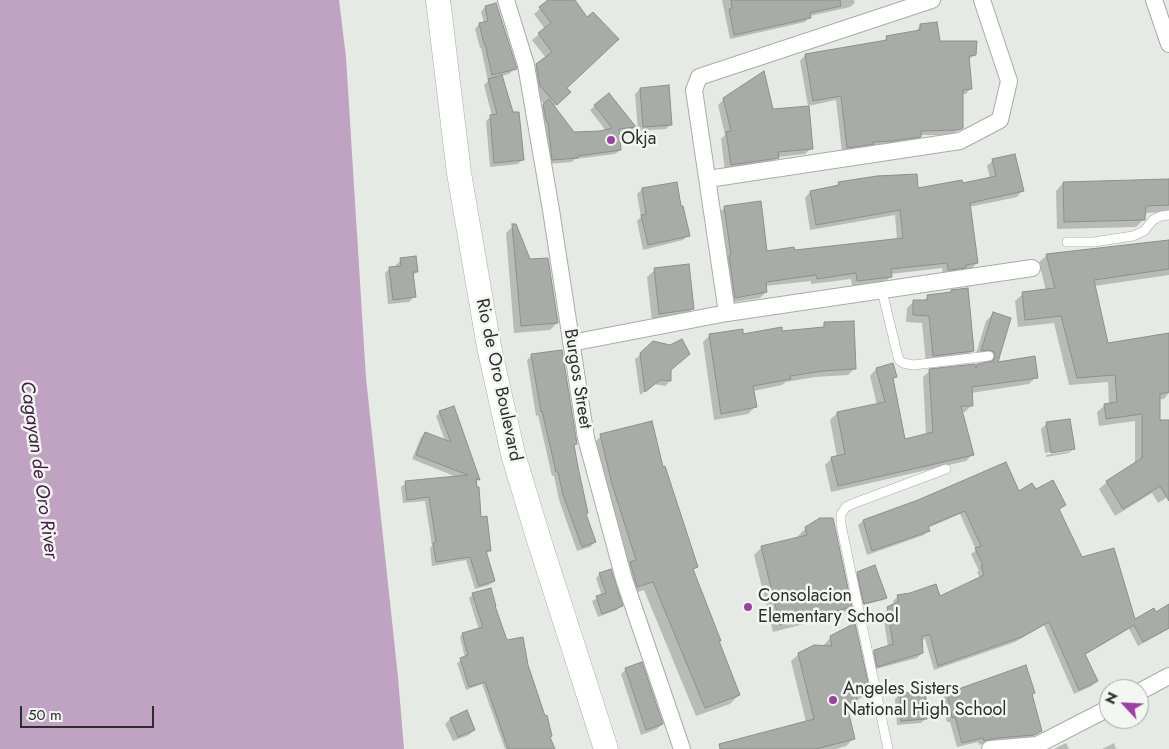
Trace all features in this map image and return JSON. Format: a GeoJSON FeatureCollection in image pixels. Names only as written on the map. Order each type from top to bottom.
{"type":"FeatureCollection","features":[{"type":"Feature","properties":{"kind":"main road","name":"Rio de Oro Boulevard"},"geometry":{"type":"LineString","coordinates":[[438,0],[459,173],[489,347],[513,454],[606,749]]}},
{"type":"Feature","properties":{"kind":"street","name":"Burgos Street"},"geometry":{"type":"LineString","coordinates":[[506,0],[526,65],[551,210],[586,438],[624,579],[682,749]]}},
{"type":"Feature","properties":{"kind":"street"},"geometry":{"type":"LineString","coordinates":[[727,313],[694,90],[699,77],[932,0]]}},
{"type":"Feature","properties":{"kind":"street"},"geometry":{"type":"LineString","coordinates":[[708,179],[960,141],[1000,120],[1009,81],[982,0]]}},
{"type":"Feature","properties":{"kind":"street"},"geometry":{"type":"LineString","coordinates":[[1154,0],[1169,44]]}},
{"type":"Feature","properties":{"kind":"street"},"geometry":{"type":"LineString","coordinates":[[571,343],[727,313],[1032,268]]}},
{"type":"Feature","properties":{"kind":"street"},"geometry":{"type":"LineString","coordinates":[[1149,687],[1169,676]]}},
{"type":"Feature","properties":{"kind":"street"},"geometry":{"type":"LineString","coordinates":[[990,749],[1038,747],[1099,713]]}},
{"type":"Feature","properties":{"kind":"lane"},"geometry":{"type":"LineString","coordinates":[[1067,242],[1094,242],[1133,236],[1144,231],[1153,220],[1161,216],[1169,216]]}},
{"type":"Feature","properties":{"kind":"lane"},"geometry":{"type":"LineString","coordinates":[[882,291],[896,353],[899,360],[903,363],[913,365],[989,356]]}},
{"type":"Feature","properties":{"kind":"lane"},"geometry":{"type":"LineString","coordinates":[[888,749],[841,525],[841,514],[846,507],[852,504],[946,469]]}},
{"type":"Feature","properties":{"kind":"water","name":"Cagayan de Oro River"},"geometry":{"type":"Polygon","coordinates":[[[0,0],[339,0],[346,57],[366,378],[404,749],[0,749],[0,0]]]}},
{"type":"Feature","properties":{"kind":"building"},"geometry":{"type":"Polygon","coordinates":[[[548,0],[575,0],[587,17],[593,12],[619,39],[567,88],[571,92],[557,105],[540,86],[536,64],[552,52],[538,33],[551,23],[539,7],[548,0]]]}},
{"type":"Feature","properties":{"kind":"building"},"geometry":{"type":"Polygon","coordinates":[[[731,0],[840,0],[841,6],[810,13],[811,18],[734,35],[729,9],[732,8],[731,0]]]}},
{"type":"Feature","properties":{"kind":"building"},"geometry":{"type":"Polygon","coordinates":[[[496,3],[517,69],[492,75],[479,23],[488,21],[485,6],[496,3]]]}},
{"type":"Feature","properties":{"kind":"building"},"geometry":{"type":"Polygon","coordinates":[[[937,22],[940,41],[977,41],[976,55],[969,56],[972,89],[963,90],[963,128],[959,130],[921,131],[921,137],[873,142],[874,144],[847,148],[841,96],[813,101],[805,54],[887,40],[886,36],[920,30],[920,24],[937,22]]]}},
{"type":"Feature","properties":{"kind":"building"},"geometry":{"type":"Polygon","coordinates":[[[764,71],[773,109],[809,106],[813,149],[778,152],[779,158],[731,165],[726,132],[731,131],[723,98],[764,71]]]}},
{"type":"Feature","properties":{"kind":"building"},"geometry":{"type":"Polygon","coordinates":[[[502,75],[513,112],[519,112],[524,160],[494,163],[490,115],[497,114],[488,79],[502,75]]]}},
{"type":"Feature","properties":{"kind":"building"},"geometry":{"type":"Polygon","coordinates":[[[669,85],[672,125],[643,127],[640,88],[669,85]]]}},
{"type":"Feature","properties":{"kind":"building"},"geometry":{"type":"Polygon","coordinates":[[[609,93],[636,127],[619,129],[621,150],[578,156],[578,158],[552,160],[548,123],[543,104],[549,99],[574,132],[600,131],[612,128],[594,105],[609,93]]]}},
{"type":"Feature","properties":{"kind":"building"},"geometry":{"type":"Polygon","coordinates":[[[1015,154],[1024,191],[970,203],[978,263],[966,265],[966,268],[948,270],[947,263],[891,269],[892,277],[857,281],[856,273],[817,279],[816,275],[766,282],[767,292],[735,298],[724,206],[761,201],[767,251],[794,247],[795,250],[903,238],[900,210],[816,225],[810,191],[839,185],[838,182],[877,176],[917,174],[918,188],[962,180],[963,183],[996,176],[992,159],[1015,154]]]}},
{"type":"Feature","properties":{"kind":"building"},"geometry":{"type":"Polygon","coordinates":[[[1169,179],[1169,205],[1146,206],[1145,220],[1064,222],[1063,182],[1169,179]]]}},
{"type":"Feature","properties":{"kind":"building"},"geometry":{"type":"Polygon","coordinates":[[[677,182],[681,206],[683,206],[690,236],[648,245],[641,215],[646,214],[642,188],[677,182]]]}},
{"type":"Feature","properties":{"kind":"building"},"geometry":{"type":"Polygon","coordinates":[[[512,224],[516,224],[530,259],[548,258],[558,323],[521,326],[512,224]]]}},
{"type":"Feature","properties":{"kind":"building"},"geometry":{"type":"Polygon","coordinates":[[[1169,240],[1169,269],[1094,280],[1108,343],[1169,333],[1169,392],[1160,394],[1160,420],[1169,420],[1169,501],[1160,486],[1123,509],[1106,481],[1142,458],[1142,414],[1106,419],[1104,404],[1117,402],[1115,375],[1077,378],[1061,316],[1025,320],[1022,292],[1055,288],[1046,254],[1169,240]]]}},
{"type":"Feature","properties":{"kind":"building"},"geometry":{"type":"Polygon","coordinates":[[[416,256],[418,272],[413,272],[416,297],[393,300],[389,267],[401,266],[400,258],[416,256]]]}},
{"type":"Feature","properties":{"kind":"building"},"geometry":{"type":"Polygon","coordinates":[[[689,264],[694,309],[659,314],[654,268],[689,264]]]}},
{"type":"Feature","properties":{"kind":"building"},"geometry":{"type":"Polygon","coordinates":[[[968,288],[974,351],[933,356],[929,316],[913,315],[913,300],[928,300],[927,295],[968,288]]]}},
{"type":"Feature","properties":{"kind":"building"},"geometry":{"type":"Polygon","coordinates":[[[993,312],[1011,318],[998,362],[1035,356],[1038,378],[972,387],[973,406],[961,406],[974,455],[838,486],[831,457],[845,454],[837,412],[885,402],[876,368],[893,363],[897,377],[893,378],[905,439],[933,432],[929,369],[975,364],[976,368],[977,364],[993,361],[994,352],[989,350],[981,351],[993,312]]]}},
{"type":"Feature","properties":{"kind":"building"},"geometry":{"type":"Polygon","coordinates":[[[854,321],[856,369],[790,376],[791,379],[753,386],[757,407],[721,414],[709,334],[743,329],[743,334],[782,327],[782,331],[824,327],[824,322],[854,321]]]}},
{"type":"Feature","properties":{"kind":"building"},"geometry":{"type":"Polygon","coordinates":[[[682,339],[690,354],[671,370],[671,381],[660,380],[645,392],[640,353],[653,341],[670,345],[682,339]]]}},
{"type":"Feature","properties":{"kind":"building"},"geometry":{"type":"Polygon","coordinates":[[[562,350],[577,444],[574,445],[588,513],[586,514],[596,542],[582,547],[563,495],[558,472],[556,472],[541,412],[531,354],[562,350]]]}},
{"type":"Feature","properties":{"kind":"building"},"geometry":{"type":"Polygon","coordinates":[[[454,406],[480,480],[476,479],[477,487],[479,487],[481,517],[487,516],[491,551],[486,551],[495,581],[479,586],[470,557],[436,562],[433,543],[436,542],[429,497],[407,500],[405,481],[468,475],[416,455],[425,432],[451,442],[439,411],[454,406]]]}},
{"type":"Feature","properties":{"kind":"building"},"geometry":{"type":"Polygon","coordinates":[[[1070,419],[1075,449],[1051,453],[1046,422],[1070,419]]]}},
{"type":"Feature","properties":{"kind":"building"},"geometry":{"type":"Polygon","coordinates":[[[652,421],[663,467],[665,466],[698,567],[693,569],[740,695],[705,708],[653,582],[637,587],[630,562],[636,560],[612,484],[600,434],[652,421]]]}},
{"type":"Feature","properties":{"kind":"building"},"geometry":{"type":"Polygon","coordinates":[[[1006,462],[1019,491],[1032,483],[1036,489],[1053,480],[1066,505],[1059,509],[1082,557],[1114,548],[1135,619],[1154,608],[1156,612],[1169,604],[1169,628],[1143,642],[1134,625],[1085,654],[1098,681],[1079,690],[1049,622],[1022,637],[938,666],[930,635],[922,636],[923,653],[877,667],[874,650],[893,644],[887,607],[899,601],[897,595],[910,593],[936,584],[940,596],[984,575],[981,566],[983,566],[975,548],[981,546],[965,511],[928,526],[930,531],[872,551],[863,520],[918,500],[1006,462]]]}},
{"type":"Feature","properties":{"kind":"building"},"geometry":{"type":"Polygon","coordinates":[[[820,518],[833,518],[852,607],[780,625],[761,546],[807,535],[805,527],[820,518]]]}},
{"type":"Feature","properties":{"kind":"building"},"geometry":{"type":"Polygon","coordinates":[[[875,565],[887,598],[864,604],[857,572],[875,565]]]}},
{"type":"Feature","properties":{"kind":"building"},"geometry":{"type":"Polygon","coordinates":[[[611,569],[623,606],[602,614],[596,596],[606,593],[599,573],[611,569]]]}},
{"type":"Feature","properties":{"kind":"building"},"geometry":{"type":"Polygon","coordinates":[[[491,588],[507,640],[523,637],[528,665],[545,716],[547,715],[552,736],[550,737],[555,749],[508,749],[485,682],[469,687],[460,658],[468,655],[462,633],[483,627],[472,593],[491,588]]]}},
{"type":"Feature","properties":{"kind":"building","name":"Angeles Sisters National High School"},"geometry":{"type":"Polygon","coordinates":[[[855,623],[870,691],[856,695],[858,703],[847,706],[855,739],[816,749],[720,749],[719,744],[814,719],[798,653],[814,645],[832,646],[830,636],[855,623]]]}},
{"type":"Feature","properties":{"kind":"building"},"geometry":{"type":"Polygon","coordinates":[[[642,662],[663,724],[646,730],[625,668],[642,662]]]}},
{"type":"Feature","properties":{"kind":"building"},"geometry":{"type":"Polygon","coordinates":[[[1026,665],[1035,693],[1032,694],[1042,731],[1034,735],[984,741],[983,738],[962,743],[955,717],[952,718],[947,693],[1026,665]]]}},
{"type":"Feature","properties":{"kind":"building"},"geometry":{"type":"Polygon","coordinates":[[[923,692],[926,697],[927,719],[901,721],[900,693],[923,692]]]}},
{"type":"Feature","properties":{"kind":"building"},"geometry":{"type":"Polygon","coordinates":[[[467,710],[475,730],[458,737],[450,718],[467,710]]]}},
{"type":"Feature","properties":{"kind":"place","name":"Okja"},"geometry":{"type":"Point","coordinates":[611,140]}},
{"type":"Feature","properties":{"kind":"place","name":"Consolacion Elementary School"},"geometry":{"type":"Point","coordinates":[748,607]}},
{"type":"Feature","properties":{"kind":"place","name":"Angeles Sisters National High School"},"geometry":{"type":"Point","coordinates":[833,700]}}]}
